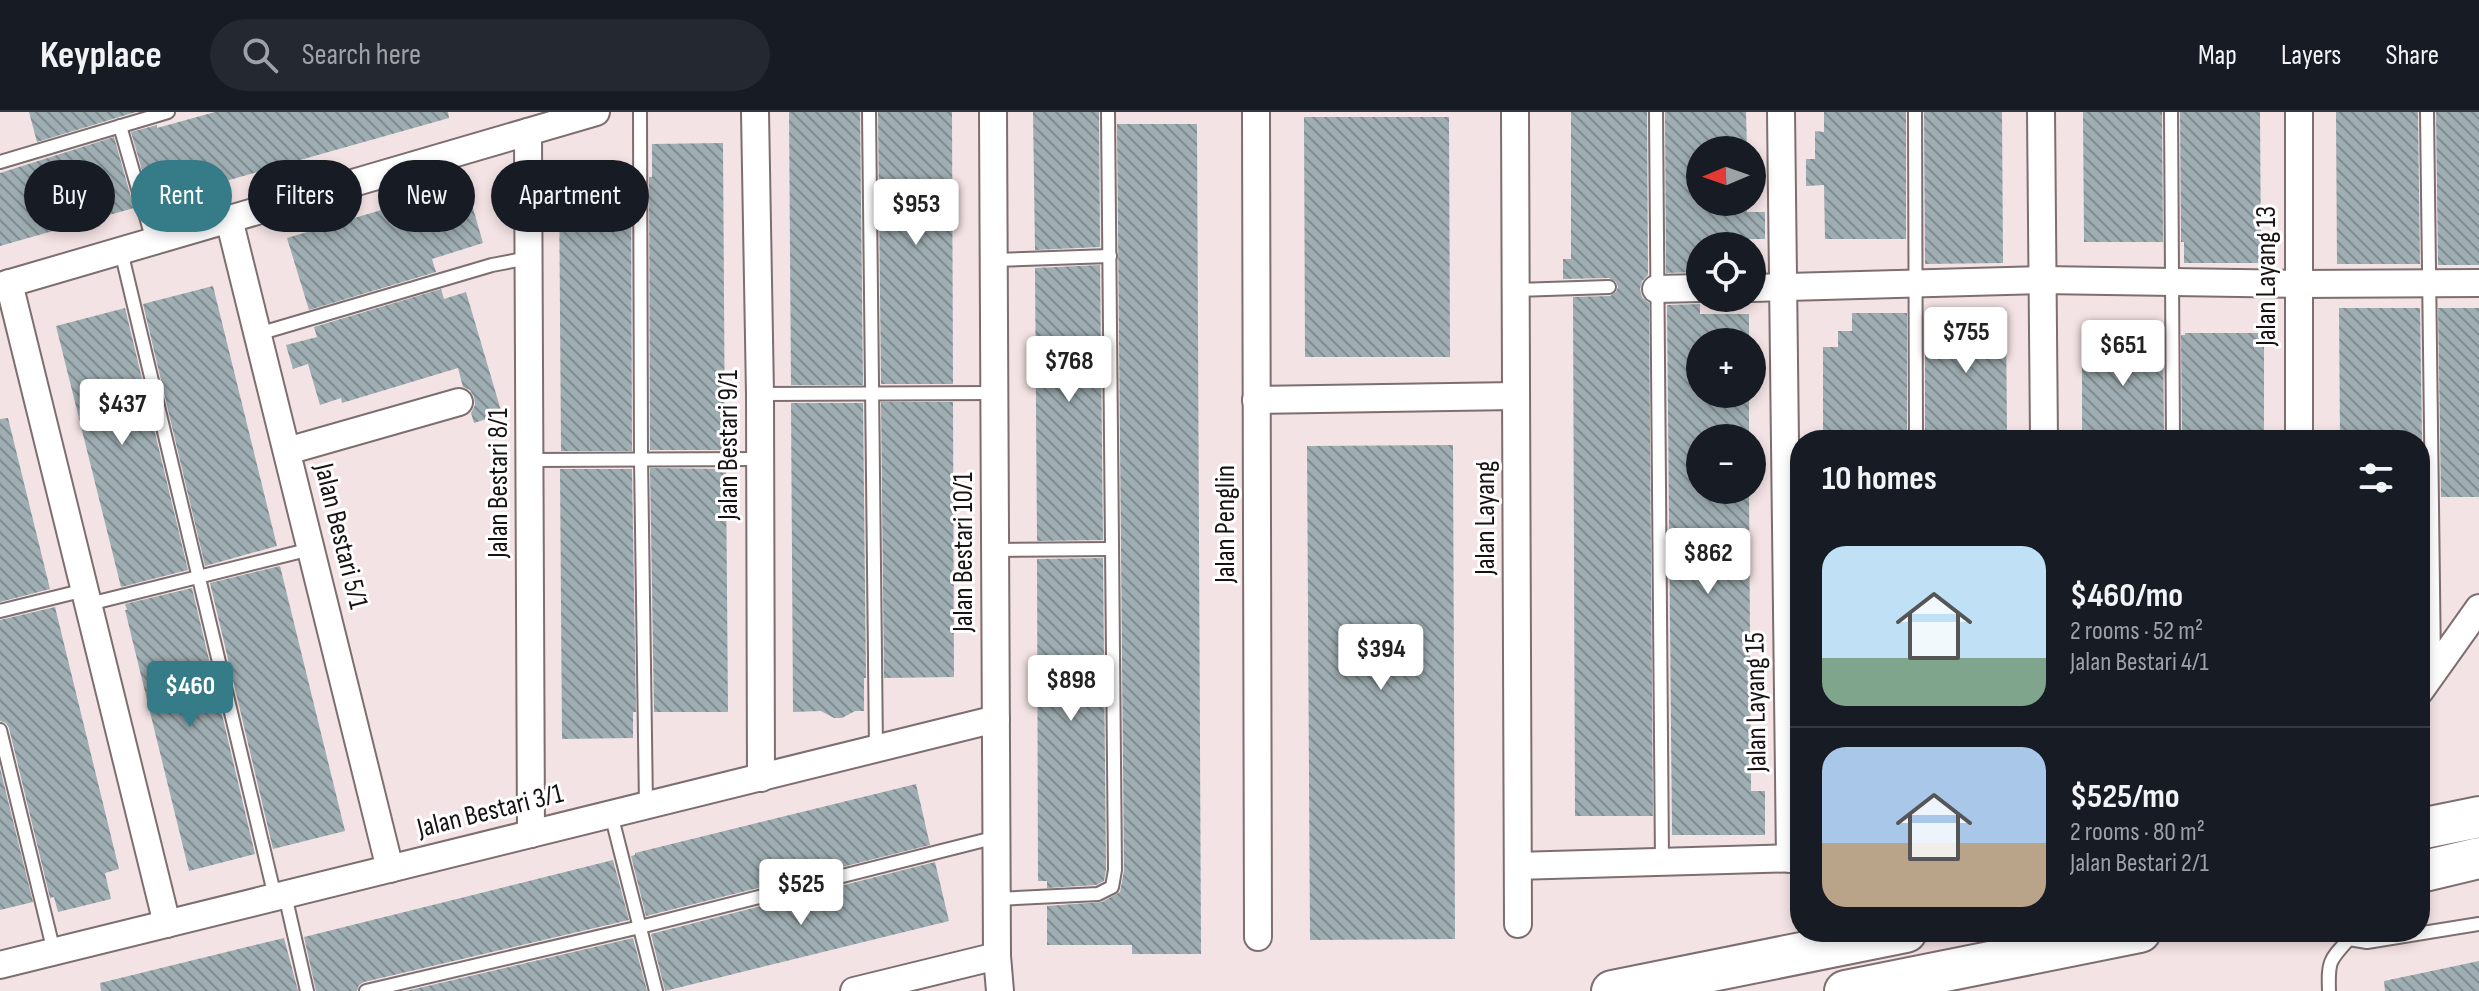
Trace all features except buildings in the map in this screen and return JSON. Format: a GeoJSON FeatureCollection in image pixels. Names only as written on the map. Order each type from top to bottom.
{"type":"FeatureCollection","features":[{"type":"Feature","properties":{"kind":"main road"},"geometry":{"type":"LineString","coordinates":[[2430,827],[2479,817]]}},
{"type":"Feature","properties":{"kind":"main road"},"geometry":{"type":"LineString","coordinates":[[2430,870],[2479,858]]}},
{"type":"Feature","properties":{"kind":"main road"},"geometry":{"type":"LineString","coordinates":[[1612,991],[1856,942]]}},
{"type":"Feature","properties":{"kind":"main road"},"geometry":{"type":"LineString","coordinates":[[1845,991],[2090,942]]}},
{"type":"Feature","properties":{"kind":"street"},"geometry":{"type":"LineString","coordinates":[[232,218],[533,124],[596,112]]}},
{"type":"Feature","properties":{"kind":"street","name":"Jalan Bestari 9/1"},"geometry":{"type":"LineString","coordinates":[[755,112],[760,394],[761,778]]}},
{"type":"Feature","properties":{"kind":"street","name":"Jalan Bestari 10/1"},"geometry":{"type":"LineString","coordinates":[[993,112],[997,956],[1000,991]]}},
{"type":"Feature","properties":{"kind":"street","name":"Jalan Penglin"},"geometry":{"type":"LineString","coordinates":[[1256,112],[1258,937]]}},
{"type":"Feature","properties":{"kind":"street","name":"Jalan Layang"},"geometry":{"type":"LineString","coordinates":[[1515,112],[1518,924]]}},
{"type":"Feature","properties":{"kind":"street","name":"Jalan Layang 15"},"geometry":{"type":"LineString","coordinates":[[1781,112],[1790,639]]}},
{"type":"Feature","properties":{"kind":"street"},"geometry":{"type":"LineString","coordinates":[[2041,112],[2044,430]]}},
{"type":"Feature","properties":{"kind":"street","name":"Jalan Layang 13"},"geometry":{"type":"LineString","coordinates":[[2299,112],[2299,430]]}},
{"type":"Feature","properties":{"kind":"street","name":"Jalan Bestari 8/1"},"geometry":{"type":"LineString","coordinates":[[531,834],[529,258],[533,124]]}},
{"type":"Feature","properties":{"kind":"street","name":"Jalan Bestari 5/1"},"geometry":{"type":"LineString","coordinates":[[232,231],[390,869]]}},
{"type":"Feature","properties":{"kind":"street"},"geometry":{"type":"LineString","coordinates":[[167,924],[87,597],[5,284],[184,232]]}},
{"type":"Feature","properties":{"kind":"street"},"geometry":{"type":"LineString","coordinates":[[1766,288],[2042,280],[2479,283]]}},
{"type":"Feature","properties":{"kind":"street"},"geometry":{"type":"LineString","coordinates":[[1656,289],[1686,288]]}},
{"type":"Feature","properties":{"kind":"street"},"geometry":{"type":"LineString","coordinates":[[1256,400],[1516,396]]}},
{"type":"Feature","properties":{"kind":"street"},"geometry":{"type":"LineString","coordinates":[[287,451],[459,402]]}},
{"type":"Feature","properties":{"kind":"street"},"geometry":{"type":"LineString","coordinates":[[2430,678],[2479,608]]}},
{"type":"Feature","properties":{"kind":"street","name":"Jalan Bestari 3/1"},"geometry":{"type":"LineString","coordinates":[[0,965],[996,719]]}},
{"type":"Feature","properties":{"kind":"street"},"geometry":{"type":"LineString","coordinates":[[1518,866],[1790,859]]}},
{"type":"Feature","properties":{"kind":"street"},"geometry":{"type":"LineString","coordinates":[[854,991],[997,956]]}},
{"type":"Feature","properties":{"kind":"lane"},"geometry":{"type":"LineString","coordinates":[[0,162],[168,112]]}},
{"type":"Feature","properties":{"kind":"lane"},"geometry":{"type":"LineString","coordinates":[[640,112],[646,806]]}},
{"type":"Feature","properties":{"kind":"lane"},"geometry":{"type":"LineString","coordinates":[[869,112],[876,749]]}},
{"type":"Feature","properties":{"kind":"lane"},"geometry":{"type":"LineString","coordinates":[[997,899],[1098,894],[1112,887],[1115,870],[1108,112]]}},
{"type":"Feature","properties":{"kind":"lane"},"geometry":{"type":"LineString","coordinates":[[1656,112],[1662,863]]}},
{"type":"Feature","properties":{"kind":"lane"},"geometry":{"type":"LineString","coordinates":[[1915,112],[1916,430]]}},
{"type":"Feature","properties":{"kind":"lane"},"geometry":{"type":"LineString","coordinates":[[2171,112],[2173,430]]}},
{"type":"Feature","properties":{"kind":"lane"},"geometry":{"type":"LineString","coordinates":[[2427,112],[2428,430]]}},
{"type":"Feature","properties":{"kind":"lane"},"geometry":{"type":"LineString","coordinates":[[120,126],[153,241]]}},
{"type":"Feature","properties":{"kind":"lane"},"geometry":{"type":"LineString","coordinates":[[121,251],[199,577],[307,991]]}},
{"type":"Feature","properties":{"kind":"lane"},"geometry":{"type":"LineString","coordinates":[[994,260],[1110,256]]}},
{"type":"Feature","properties":{"kind":"lane"},"geometry":{"type":"LineString","coordinates":[[258,334],[492,265],[529,258]]}},
{"type":"Feature","properties":{"kind":"lane"},"geometry":{"type":"LineString","coordinates":[[1516,290],[1609,287]]}},
{"type":"Feature","properties":{"kind":"lane"},"geometry":{"type":"LineString","coordinates":[[760,394],[994,393]]}},
{"type":"Feature","properties":{"kind":"lane"},"geometry":{"type":"LineString","coordinates":[[530,460],[760,459]]}},
{"type":"Feature","properties":{"kind":"lane"},"geometry":{"type":"LineString","coordinates":[[0,611],[199,577],[311,549]]}},
{"type":"Feature","properties":{"kind":"lane"},"geometry":{"type":"LineString","coordinates":[[995,550],[1112,549]]}},
{"type":"Feature","properties":{"kind":"lane"},"geometry":{"type":"LineString","coordinates":[[0,730],[54,952]]}},
{"type":"Feature","properties":{"kind":"lane"},"geometry":{"type":"LineString","coordinates":[[611,814],[656,991]]}},
{"type":"Feature","properties":{"kind":"lane"},"geometry":{"type":"LineString","coordinates":[[366,991],[640,927],[997,837]]}},
{"type":"Feature","properties":{"kind":"lane"},"geometry":{"type":"LineString","coordinates":[[2430,932],[2479,924]]}},
{"type":"Feature","properties":{"kind":"lane"},"geometry":{"type":"LineString","coordinates":[[2329,991],[2331,959],[2341,942]]}}]}
